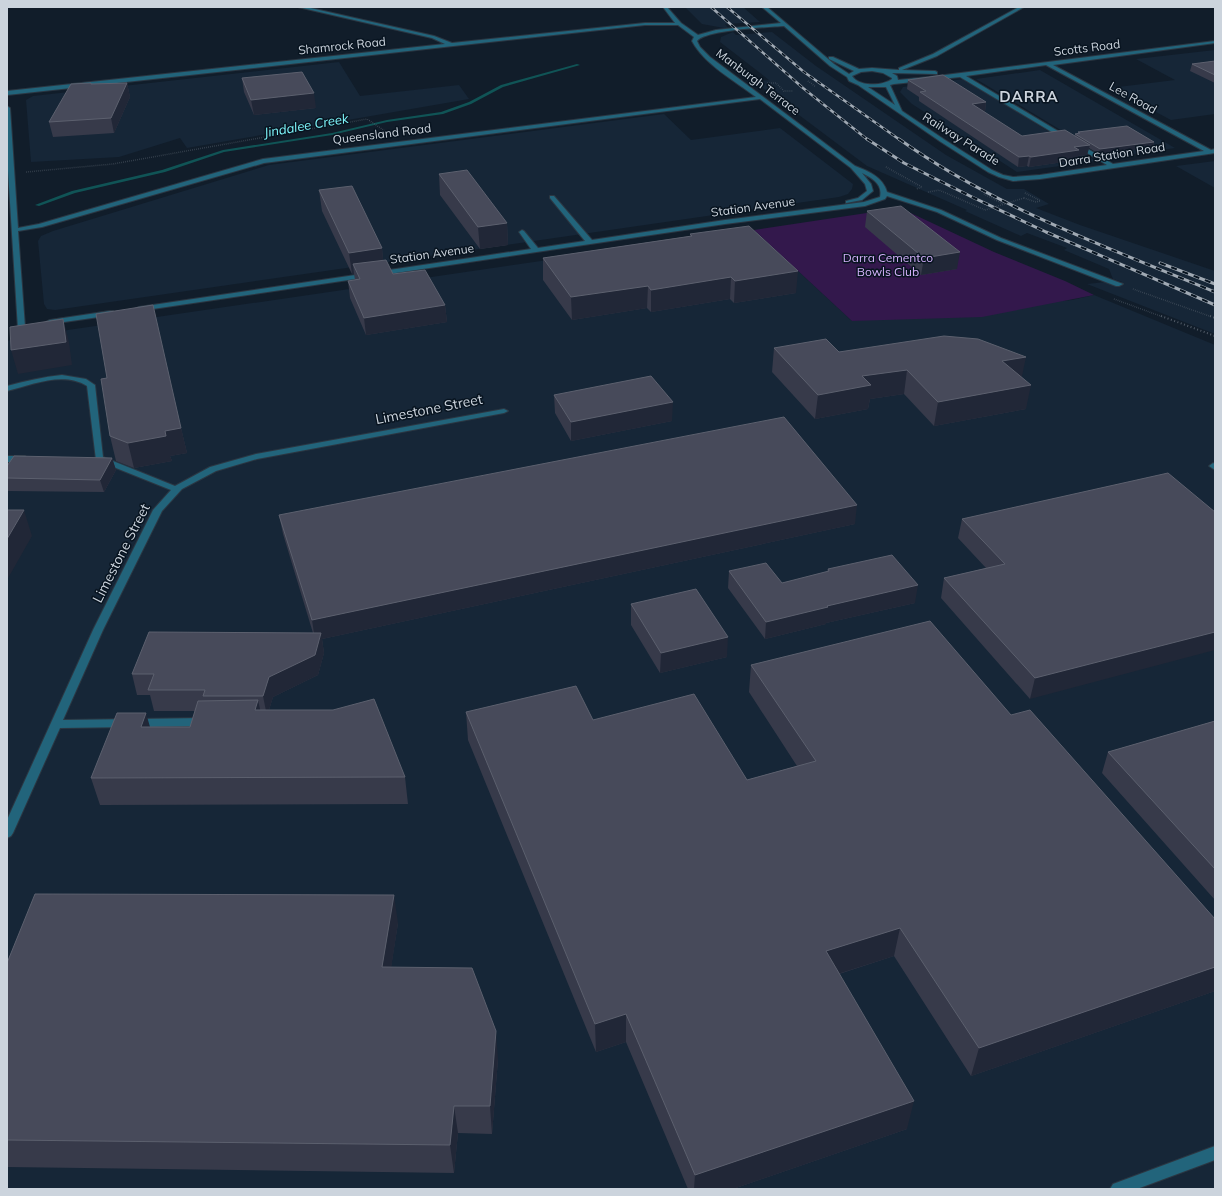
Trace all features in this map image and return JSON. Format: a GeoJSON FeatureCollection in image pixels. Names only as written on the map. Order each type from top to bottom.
{"type":"FeatureCollection","features":[{"type":"Feature","properties":{"kind":"street"},"geometry":{"type":"LineString","coordinates":[[300,7],[434,37],[451,45]]}},
{"type":"Feature","properties":{"kind":"street"},"geometry":{"type":"LineString","coordinates":[[665,7],[678,24],[697,36],[716,31],[785,24]]}},
{"type":"Feature","properties":{"kind":"street"},"geometry":{"type":"LineString","coordinates":[[764,7],[832,65],[848,76],[860,71]]}},
{"type":"Feature","properties":{"kind":"street"},"geometry":{"type":"LineString","coordinates":[[888,71],[911,66],[935,55],[1022,7]]}},
{"type":"Feature","properties":{"kind":"street","name":"Shamrock Road"},"geometry":{"type":"LineString","coordinates":[[7,93],[645,24],[678,24]]}},
{"type":"Feature","properties":{"kind":"street","name":"Manburgh Terrace"},"geometry":{"type":"LineString","coordinates":[[697,36],[694,41],[698,48],[759,98],[853,167],[868,184],[870,191]]}},
{"type":"Feature","properties":{"kind":"street","name":"Scotts Road"},"geometry":{"type":"LineString","coordinates":[[860,84],[874,86],[1215,42]]}},
{"type":"Feature","properties":{"kind":"street"},"geometry":{"type":"LineString","coordinates":[[808,43],[835,61],[860,71]]}},
{"type":"Feature","properties":{"kind":"street"},"geometry":{"type":"LineString","coordinates":[[929,79],[925,66],[935,55]]}},
{"type":"Feature","properties":{"kind":"street","name":"Lee Road"},"geometry":{"type":"LineString","coordinates":[[1046,63],[1212,152]]}},
{"type":"Feature","properties":{"kind":"street","name":"Scotts Road"},"geometry":{"type":"LineString","coordinates":[[860,71],[961,74]]}},
{"type":"Feature","properties":{"kind":"street"},"geometry":{"type":"LineString","coordinates":[[881,71],[895,77],[890,83]]}},
{"type":"Feature","properties":{"kind":"street"},"geometry":{"type":"LineString","coordinates":[[961,74],[1112,166]]}},
{"type":"Feature","properties":{"kind":"street","name":"Railway Parade"},"geometry":{"type":"LineString","coordinates":[[848,76],[851,80],[860,84],[942,141],[990,171],[1001,176],[1013,178]]}},
{"type":"Feature","properties":{"kind":"street","name":"Railway Parade"},"geometry":{"type":"LineString","coordinates":[[890,83],[901,112]]}},
{"type":"Feature","properties":{"kind":"street","name":"Queensland Road"},"geometry":{"type":"LineString","coordinates":[[14,230],[40,226],[263,161],[759,98]]}},
{"type":"Feature","properties":{"kind":"street"},"geometry":{"type":"LineString","coordinates":[[7,108],[9,185],[21,327]]}},
{"type":"Feature","properties":{"kind":"street","name":"Darra Station Road"},"geometry":{"type":"LineString","coordinates":[[1013,178],[1040,178],[1212,152]]}},
{"type":"Feature","properties":{"kind":"street","name":"Manburgh Terrace"},"geometry":{"type":"LineString","coordinates":[[853,167],[869,174],[884,190],[939,211],[999,239],[1119,284]]}},
{"type":"Feature","properties":{"kind":"street","name":"Station Avenue"},"geometry":{"type":"LineString","coordinates":[[134,309],[590,242],[865,204],[883,198],[884,190]]}},
{"type":"Feature","properties":{"kind":"street","name":"Station Avenue"},"geometry":{"type":"LineString","coordinates":[[823,209],[860,199],[870,191]]}},
{"type":"Feature","properties":{"kind":"street"},"geometry":{"type":"LineString","coordinates":[[552,197],[590,242]]}},
{"type":"Feature","properties":{"kind":"street"},"geometry":{"type":"LineString","coordinates":[[522,232],[536,250]]}},
{"type":"Feature","properties":{"kind":"street"},"geometry":{"type":"LineString","coordinates":[[43,323],[119,312]]}},
{"type":"Feature","properties":{"kind":"street"},"geometry":{"type":"LineString","coordinates":[[7,389],[31,382],[62,377],[86,380],[92,385],[96,458],[176,489]]}},
{"type":"Feature","properties":{"kind":"street","name":"Limestone Street"},"geometry":{"type":"LineString","coordinates":[[7,833],[98,630],[158,510],[176,489],[213,470],[256,457],[504,411]]}},
{"type":"Feature","properties":{"kind":"street"},"geometry":{"type":"LineString","coordinates":[[7,459],[33,459]]}},
{"type":"Feature","properties":{"kind":"street"},"geometry":{"type":"LineString","coordinates":[[56,724],[215,722]]}},
{"type":"Feature","properties":{"kind":"street"},"geometry":{"type":"LineString","coordinates":[[1118,1189],[1215,1153]]}},
{"type":"Feature","properties":{"kind":"path"},"geometry":{"type":"LineString","coordinates":[[808,81],[816,87]]}},
{"type":"Feature","properties":{"kind":"path"},"geometry":{"type":"LineString","coordinates":[[776,83],[784,91],[793,91]]}},
{"type":"Feature","properties":{"kind":"path"},"geometry":{"type":"LineString","coordinates":[[31,172],[113,164],[367,119],[382,129]]}},
{"type":"Feature","properties":{"kind":"path"},"geometry":{"type":"LineString","coordinates":[[883,165],[922,187],[912,190]]}},
{"type":"Feature","properties":{"kind":"path"},"geometry":{"type":"LineString","coordinates":[[931,191],[938,190],[985,210],[1024,198],[1036,202],[1040,201],[1028,195],[1032,194]]}},
{"type":"Feature","properties":{"kind":"path"},"geometry":{"type":"LineString","coordinates":[[984,194],[1003,204]]}},
{"type":"Feature","properties":{"kind":"path"},"geometry":{"type":"LineString","coordinates":[[1119,284],[1215,318]]}},
{"type":"Feature","properties":{"kind":"shaded area"},"geometry":{"type":"Polygon","coordinates":[[[685,7],[743,7],[760,22],[725,24],[728,28],[702,24],[685,7]]]}},
{"type":"Feature","properties":{"kind":"shaded area"},"geometry":{"type":"Polygon","coordinates":[[[733,32],[736,35],[772,32],[816,66],[946,155],[1007,189],[1024,189],[1049,204],[1036,208],[1080,225],[1215,271],[1215,334],[1087,284],[1105,282],[1116,286],[1122,282],[1113,279],[1109,269],[1064,250],[1067,248],[1027,233],[1021,236],[965,211],[967,210],[867,166],[755,82],[769,80],[720,42],[721,37],[733,32]]]}},
{"type":"Feature","properties":{"kind":"shaded area"},"geometry":{"type":"Polygon","coordinates":[[[1215,50],[1215,114],[1171,120],[1110,88],[1175,80],[1136,59],[1215,50]]]}},
{"type":"Feature","properties":{"kind":"shaded area"},"geometry":{"type":"Polygon","coordinates":[[[339,62],[360,96],[459,85],[469,99],[187,148],[180,138],[119,157],[31,162],[26,100],[33,96],[339,62]]]}},
{"type":"Feature","properties":{"kind":"shaded area"},"geometry":{"type":"Polygon","coordinates":[[[1040,70],[1175,148],[1107,158],[976,79],[1040,70]]]}},
{"type":"Feature","properties":{"kind":"shaded area"},"geometry":{"type":"Polygon","coordinates":[[[964,79],[1096,161],[1017,172],[912,104],[900,92],[903,87],[964,79]]]}},
{"type":"Feature","properties":{"kind":"shaded area"},"geometry":{"type":"Polygon","coordinates":[[[664,114],[691,140],[780,128],[853,184],[852,189],[848,194],[839,197],[55,310],[47,309],[44,304],[38,241],[41,236],[53,231],[269,165],[664,114]]]}},
{"type":"Feature","properties":{"kind":"shaded area"},"geometry":{"type":"Polygon","coordinates":[[[1215,161],[1215,188],[1176,166],[1215,161]]]}},
{"type":"Feature","properties":{"kind":"shaded area"},"geometry":{"type":"Polygon","coordinates":[[[754,230],[852,321],[1072,300],[1094,295],[1215,345],[1215,1189],[7,1189],[7,341],[20,337],[754,230]]]}},
{"type":"Feature","properties":{"kind":"green space","name":"Darra Cementco Bowls Club"},"geometry":{"type":"Polygon","coordinates":[[[900,208],[994,252],[1065,281],[1094,295],[982,317],[852,321],[754,230],[900,208]]]}},
{"type":"Feature","properties":{"kind":"building"},"geometry":{"type":"Polygon","coordinates":[[[1215,61],[1215,75],[1192,64],[1215,61]]]}},
{"type":"Feature","properties":{"kind":"building"},"geometry":{"type":"Polygon","coordinates":[[[302,72],[314,93],[251,100],[242,78],[302,72]]]}},
{"type":"Feature","properties":{"kind":"building"},"geometry":{"type":"Polygon","coordinates":[[[943,75],[986,102],[972,104],[1022,136],[1065,130],[1090,145],[1074,147],[1079,150],[1031,157],[1019,157],[920,92],[926,91],[908,80],[943,75]]]}},
{"type":"Feature","properties":{"kind":"building"},"geometry":{"type":"Polygon","coordinates":[[[127,83],[111,118],[49,122],[71,84],[127,83]]]}},
{"type":"Feature","properties":{"kind":"building"},"geometry":{"type":"Polygon","coordinates":[[[1127,126],[1154,142],[1100,149],[1075,134],[1080,133],[1078,132],[1127,126]]]}},
{"type":"Feature","properties":{"kind":"building"},"geometry":{"type":"Polygon","coordinates":[[[467,170],[507,223],[478,227],[439,174],[467,170]]]}},
{"type":"Feature","properties":{"kind":"building"},"geometry":{"type":"Polygon","coordinates":[[[352,186],[382,248],[349,253],[319,190],[352,186]]]}},
{"type":"Feature","properties":{"kind":"building"},"geometry":{"type":"Polygon","coordinates":[[[901,206],[960,252],[924,258],[867,211],[901,206]]]}},
{"type":"Feature","properties":{"kind":"building"},"geometry":{"type":"Polygon","coordinates":[[[749,226],[798,271],[735,281],[731,277],[651,290],[648,286],[571,297],[543,258],[692,236],[690,234],[749,226]]]}},
{"type":"Feature","properties":{"kind":"building"},"geometry":{"type":"Polygon","coordinates":[[[386,260],[393,274],[425,270],[445,305],[364,318],[348,281],[360,279],[353,264],[386,260]]]}},
{"type":"Feature","properties":{"kind":"building"},"geometry":{"type":"Polygon","coordinates":[[[153,305],[181,428],[165,431],[166,436],[128,443],[110,436],[101,379],[107,378],[96,314],[153,305]]]}},
{"type":"Feature","properties":{"kind":"building"},"geometry":{"type":"Polygon","coordinates":[[[63,319],[66,342],[11,350],[10,327],[63,319]]]}},
{"type":"Feature","properties":{"kind":"building"},"geometry":{"type":"Polygon","coordinates":[[[944,336],[978,339],[1026,357],[1002,361],[1031,385],[938,402],[907,370],[862,376],[871,385],[818,395],[774,348],[826,339],[839,352],[944,336]]]}},
{"type":"Feature","properties":{"kind":"building"},"geometry":{"type":"Polygon","coordinates":[[[651,376],[673,402],[571,422],[554,395],[651,376]]]}},
{"type":"Feature","properties":{"kind":"building"},"geometry":{"type":"Polygon","coordinates":[[[784,417],[857,505],[312,620],[279,515],[784,417]]]}},
{"type":"Feature","properties":{"kind":"building"},"geometry":{"type":"Polygon","coordinates":[[[14,456],[112,458],[100,480],[7,478],[7,466],[14,456]]]}},
{"type":"Feature","properties":{"kind":"building"},"geometry":{"type":"Polygon","coordinates":[[[1168,473],[1215,512],[1215,632],[1035,678],[944,578],[1005,564],[962,519],[1168,473]]]}},
{"type":"Feature","properties":{"kind":"building"},"geometry":{"type":"Polygon","coordinates":[[[7,510],[24,510],[7,539],[7,510]]]}},
{"type":"Feature","properties":{"kind":"building"},"geometry":{"type":"Polygon","coordinates":[[[892,555],[918,585],[766,622],[729,571],[766,563],[782,583],[829,571],[828,569],[892,555]]]}},
{"type":"Feature","properties":{"kind":"building"},"geometry":{"type":"Polygon","coordinates":[[[696,589],[728,637],[661,653],[631,604],[696,589]]]}},
{"type":"Feature","properties":{"kind":"building"},"geometry":{"type":"Polygon","coordinates":[[[930,621],[1011,715],[1030,710],[1215,919],[1215,967],[979,1048],[900,928],[826,951],[914,1101],[695,1175],[626,1014],[595,1024],[466,712],[576,686],[593,720],[694,694],[747,780],[816,761],[751,665],[930,621]]]}},
{"type":"Feature","properties":{"kind":"building"},"geometry":{"type":"Polygon","coordinates":[[[149,632],[321,633],[315,655],[269,677],[263,696],[203,696],[205,690],[148,690],[154,674],[132,674],[149,632]]]}},
{"type":"Feature","properties":{"kind":"building"},"geometry":{"type":"Polygon","coordinates":[[[374,699],[405,777],[91,778],[117,713],[146,713],[141,727],[190,727],[198,701],[258,700],[255,710],[333,710],[374,699]]]}},
{"type":"Feature","properties":{"kind":"building"},"geometry":{"type":"Polygon","coordinates":[[[1215,721],[1215,869],[1108,752],[1215,721]]]}},
{"type":"Feature","properties":{"kind":"building"},"geometry":{"type":"Polygon","coordinates":[[[35,894],[394,895],[382,967],[472,968],[496,1031],[490,1106],[454,1106],[450,1145],[7,1140],[7,963],[35,894]]]}},
{"type":"Feature","properties":{"kind":"waterway","name":"Jindalee Creek"},"geometry":{"type":"LineString","coordinates":[[37,205],[74,192],[163,171],[223,151],[332,134],[387,121],[442,113],[470,103],[502,86],[578,65]]}},
{"type":"Feature","properties":{"kind":"railway"},"geometry":{"type":"LineString","coordinates":[[711,7],[803,88],[868,140]]}},
{"type":"Feature","properties":{"kind":"railway"},"geometry":{"type":"LineString","coordinates":[[727,7],[804,72],[900,140]]}},
{"type":"Feature","properties":{"kind":"railway"},"geometry":{"type":"LineString","coordinates":[[867,139],[904,163],[972,197],[1046,232],[1215,305]]}},
{"type":"Feature","properties":{"kind":"railway"},"geometry":{"type":"LineString","coordinates":[[899,139],[935,163],[1012,205],[1093,242],[1215,292]]}},
{"type":"Feature","properties":{"kind":"railway"},"geometry":{"type":"LineString","coordinates":[[1160,263],[1215,284]]}},
{"type":"Feature","properties":{"kind":"district","name":"DARRA"},"geometry":{"type":"Point","coordinates":[1029,97]}}]}
